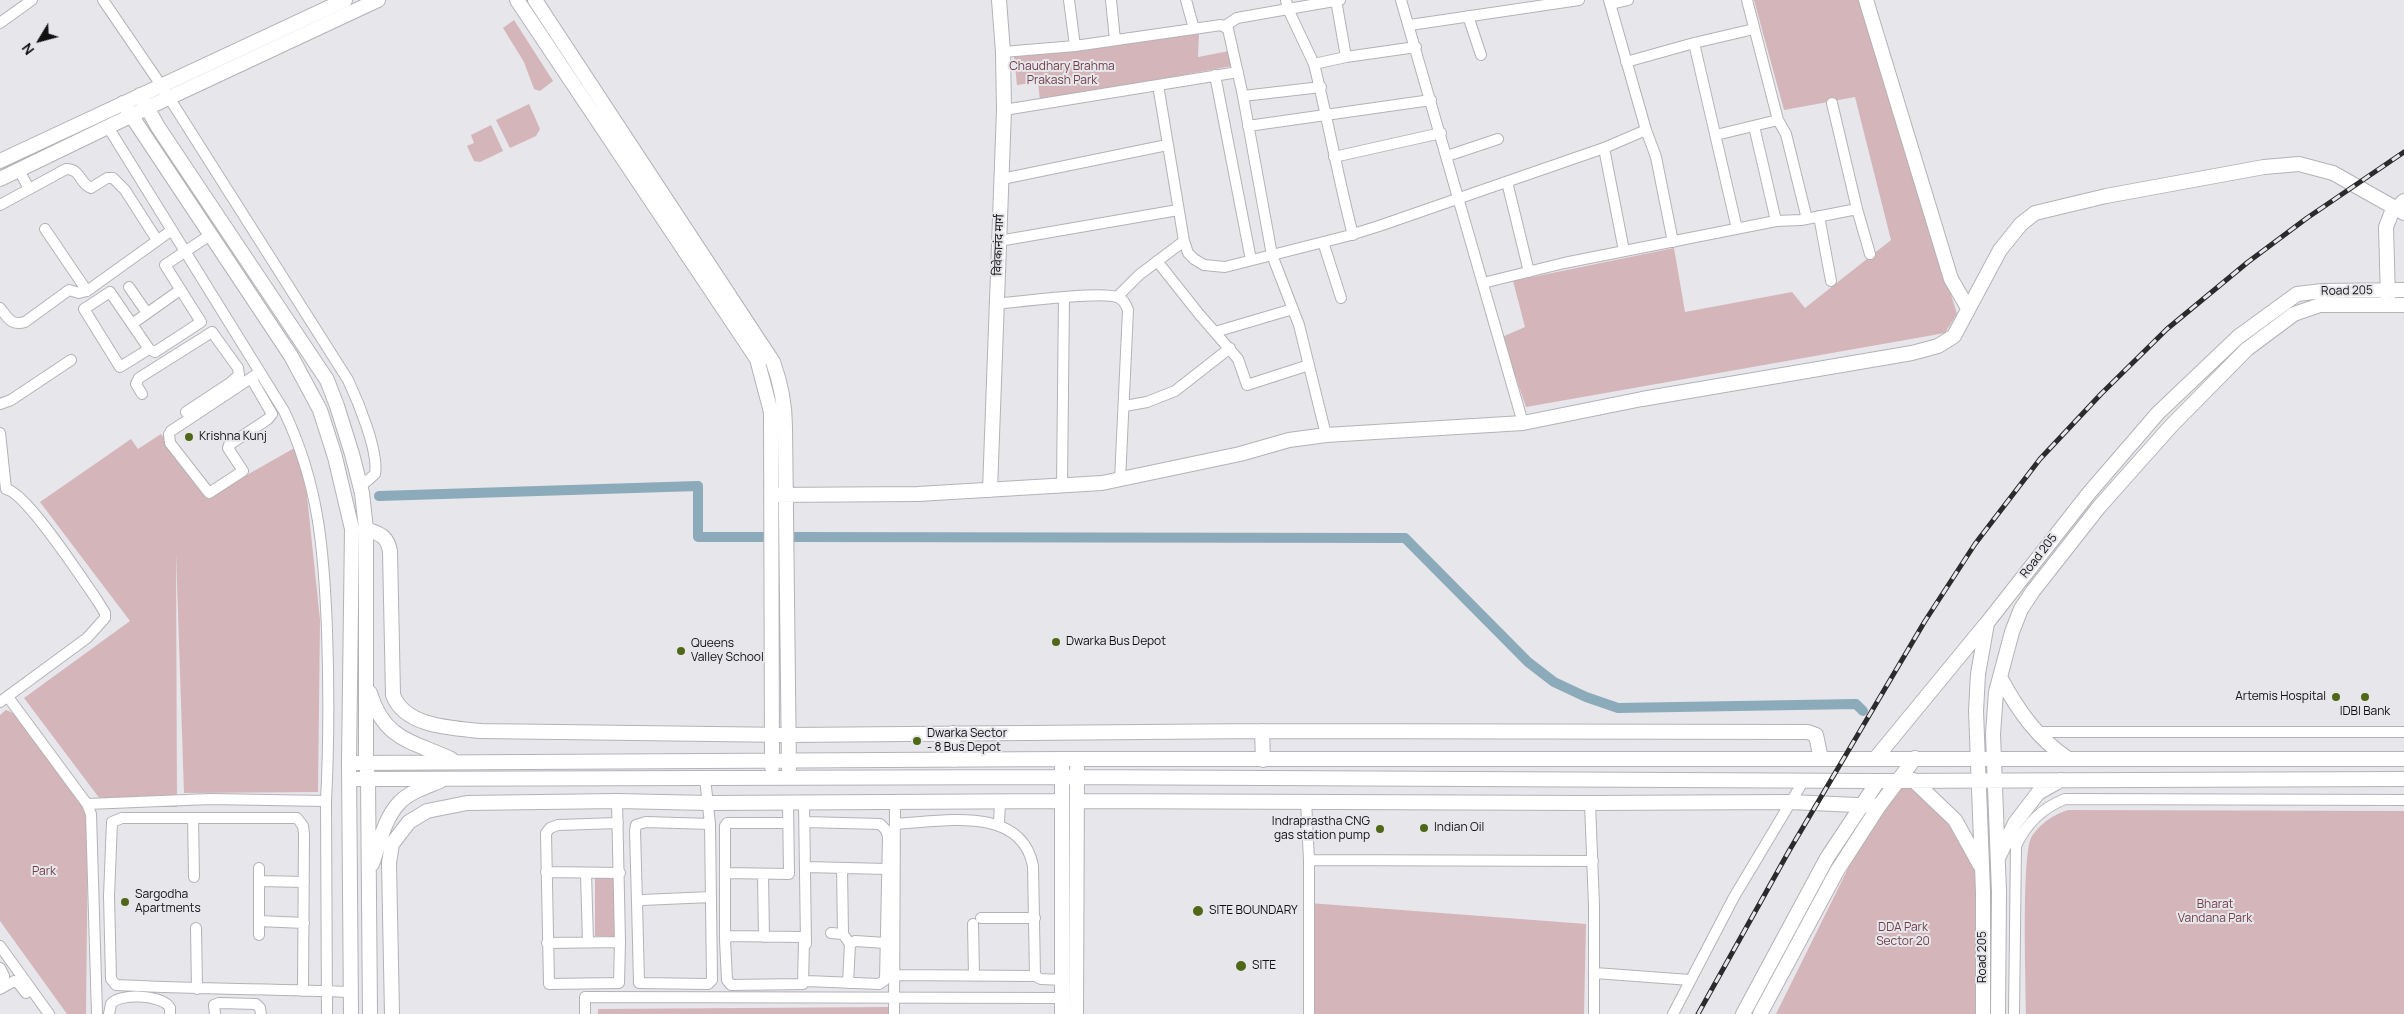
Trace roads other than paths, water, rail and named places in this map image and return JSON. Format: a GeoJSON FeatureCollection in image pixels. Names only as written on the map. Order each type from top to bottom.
{"type":"FeatureCollection","features":[{"type":"Feature","properties":{"kind":"main road"},"geometry":{"type":"LineString","coordinates":[[0,179],[378,0]]}},
{"type":"Feature","properties":{"kind":"main road"},"geometry":{"type":"LineString","coordinates":[[518,0],[757,359],[771,412],[772,778]]}},
{"type":"Feature","properties":{"kind":"main road"},"geometry":{"type":"LineString","coordinates":[[535,0],[773,362],[784,399],[789,778]]}},
{"type":"Feature","properties":{"kind":"main road","name":"विवेकानंद मार्ग"},"geometry":{"type":"LineString","coordinates":[[990,490],[1004,110],[1003,52],[999,0]]}},
{"type":"Feature","properties":{"kind":"main road"},"geometry":{"type":"LineString","coordinates":[[1866,0],[1951,279],[1968,308]]}},
{"type":"Feature","properties":{"kind":"main road"},"geometry":{"type":"LineString","coordinates":[[0,161],[340,1]]}},
{"type":"Feature","properties":{"kind":"main road"},"geometry":{"type":"LineString","coordinates":[[140,95],[326,380],[338,406],[360,487],[366,529],[366,762],[368,779],[370,1014]]}},
{"type":"Feature","properties":{"kind":"main road"},"geometry":{"type":"LineString","coordinates":[[122,103],[291,356],[320,410],[335,457],[352,529],[349,763],[351,1014]]}},
{"type":"Feature","properties":{"kind":"main road"},"geometry":{"type":"LineString","coordinates":[[771,495],[918,494],[1120,480],[1240,454],[1290,440],[1326,435],[1523,423],[1642,399],[1912,353],[1938,346],[1954,336],[2000,250],[2021,224],[2035,213],[2079,201],[2264,167],[2299,164],[2333,174],[2401,208],[2388,218],[2386,227],[2389,305]]}},
{"type":"Feature","properties":{"kind":"main road","name":"Road 205"},"geometry":{"type":"LineString","coordinates":[[1983,1014],[1982,868],[1976,702],[1978,674],[1987,623],[2089,493],[2158,413],[2238,337],[2297,294],[2322,291],[2404,290]]}},
{"type":"Feature","properties":{"kind":"main road","name":"Road 205"},"geometry":{"type":"LineString","coordinates":[[1998,1014],[1997,859],[1992,734],[1996,692],[2012,632],[2021,610],[2032,591],[2099,507],[2171,426],[2247,349],[2294,314],[2320,305],[2404,305]]}},
{"type":"Feature","properties":{"kind":"main road"},"geometry":{"type":"LineString","coordinates":[[366,529],[382,534],[388,542],[393,695],[396,703],[408,714],[435,725],[481,731],[788,736],[1262,730],[1808,732],[1816,735],[1819,740],[1821,759]]}},
{"type":"Feature","properties":{"kind":"main road"},"geometry":{"type":"LineString","coordinates":[[1875,759],[1987,623]]}},
{"type":"Feature","properties":{"kind":"main road"},"geometry":{"type":"LineString","coordinates":[[2000,677],[2011,698],[2036,732],[2050,746],[2067,758]]}},
{"type":"Feature","properties":{"kind":"main road"},"geometry":{"type":"LineString","coordinates":[[367,683],[375,709],[387,728],[404,740],[456,762]]}},
{"type":"Feature","properties":{"kind":"main road"},"geometry":{"type":"LineString","coordinates":[[1262,730],[1263,760]]}},
{"type":"Feature","properties":{"kind":"main road"},"geometry":{"type":"LineString","coordinates":[[954,734],[954,760]]}},
{"type":"Feature","properties":{"kind":"main road"},"geometry":{"type":"LineString","coordinates":[[1760,1014],[1837,871],[1879,806],[1906,780],[1915,758]]}},
{"type":"Feature","properties":{"kind":"main road"},"geometry":{"type":"LineString","coordinates":[[349,763],[1062,759],[2404,758]]}},
{"type":"Feature","properties":{"kind":"main road"},"geometry":{"type":"LineString","coordinates":[[1062,759],[1062,1014]]}},
{"type":"Feature","properties":{"kind":"main road"},"geometry":{"type":"LineString","coordinates":[[1076,1014],[1078,760]]}},
{"type":"Feature","properties":{"kind":"main road"},"geometry":{"type":"LineString","coordinates":[[349,780],[1063,777],[1878,781],[2404,779]]}},
{"type":"Feature","properties":{"kind":"main road"},"geometry":{"type":"LineString","coordinates":[[1441,778],[1443,802]]}},
{"type":"Feature","properties":{"kind":"main road"},"geometry":{"type":"LineString","coordinates":[[368,872],[387,822],[399,804],[415,792],[445,779]]}},
{"type":"Feature","properties":{"kind":"main road"},"geometry":{"type":"LineString","coordinates":[[1906,780],[1955,820],[1982,868]]}},
{"type":"Feature","properties":{"kind":"main road"},"geometry":{"type":"LineString","coordinates":[[1997,859],[2015,823],[2038,793],[2062,780]]}},
{"type":"Feature","properties":{"kind":"main road"},"geometry":{"type":"LineString","coordinates":[[1743,1014],[1827,858],[1878,781]]}},
{"type":"Feature","properties":{"kind":"main road"},"geometry":{"type":"LineString","coordinates":[[1077,800],[1590,803],[1790,802],[1879,806]]}},
{"type":"Feature","properties":{"kind":"main road"},"geometry":{"type":"LineString","coordinates":[[392,1014],[389,863],[392,844],[408,822],[427,811],[467,803],[1062,801]]}},
{"type":"Feature","properties":{"kind":"street"},"geometry":{"type":"LineString","coordinates":[[104,0],[161,85],[348,380],[365,421],[375,461],[375,474],[360,487]]}},
{"type":"Feature","properties":{"kind":"street"},"geometry":{"type":"LineString","coordinates":[[1069,0],[1075,46]]}},
{"type":"Feature","properties":{"kind":"street"},"geometry":{"type":"LineString","coordinates":[[1111,0],[1115,40]]}},
{"type":"Feature","properties":{"kind":"street"},"geometry":{"type":"LineString","coordinates":[[1186,0],[1194,29]]}},
{"type":"Feature","properties":{"kind":"street"},"geometry":{"type":"LineString","coordinates":[[1336,0],[1346,57]]}},
{"type":"Feature","properties":{"kind":"street"},"geometry":{"type":"LineString","coordinates":[[1003,52],[1075,46],[1225,26],[1237,18],[1287,4],[1340,0]]}},
{"type":"Feature","properties":{"kind":"street"},"geometry":{"type":"LineString","coordinates":[[1401,0],[1410,25],[1523,423]]}},
{"type":"Feature","properties":{"kind":"street"},"geometry":{"type":"LineString","coordinates":[[1410,25],[1578,0]]}},
{"type":"Feature","properties":{"kind":"street"},"geometry":{"type":"LineString","coordinates":[[1628,0],[1610,2],[1646,130],[1656,157],[1673,242]]}},
{"type":"Feature","properties":{"kind":"street"},"geometry":{"type":"LineString","coordinates":[[1747,0],[1778,120],[1786,134],[1807,219]]}},
{"type":"Feature","properties":{"kind":"street"},"geometry":{"type":"LineString","coordinates":[[0,22],[26,2]]}},
{"type":"Feature","properties":{"kind":"street"},"geometry":{"type":"LineString","coordinates":[[1287,4],[1314,64],[1321,87],[1334,157],[1352,234]]}},
{"type":"Feature","properties":{"kind":"street"},"geometry":{"type":"LineString","coordinates":[[1468,16],[1481,55]]}},
{"type":"Feature","properties":{"kind":"street"},"geometry":{"type":"LineString","coordinates":[[1225,26],[1231,35],[1272,255],[1293,309],[1326,435]]}},
{"type":"Feature","properties":{"kind":"street"},"geometry":{"type":"LineString","coordinates":[[1626,62],[1754,29]]}},
{"type":"Feature","properties":{"kind":"street"},"geometry":{"type":"LineString","coordinates":[[1694,43],[1737,229]]}},
{"type":"Feature","properties":{"kind":"street"},"geometry":{"type":"LineString","coordinates":[[1314,64],[1346,57],[1416,47]]}},
{"type":"Feature","properties":{"kind":"street"},"geometry":{"type":"LineString","coordinates":[[1004,110],[1238,72]]}},
{"type":"Feature","properties":{"kind":"street"},"geometry":{"type":"LineString","coordinates":[[1216,75],[1251,260]]}},
{"type":"Feature","properties":{"kind":"street"},"geometry":{"type":"LineString","coordinates":[[1158,85],[1178,210],[1188,253],[1194,259],[1204,264],[1225,267],[1352,234],[1604,148],[1646,130]]}},
{"type":"Feature","properties":{"kind":"street"},"geometry":{"type":"LineString","coordinates":[[1243,96],[1321,87]]}},
{"type":"Feature","properties":{"kind":"street"},"geometry":{"type":"LineString","coordinates":[[1248,126],[1431,100]]}},
{"type":"Feature","properties":{"kind":"street"},"geometry":{"type":"LineString","coordinates":[[1832,103],[1857,209],[1870,254]]}},
{"type":"Feature","properties":{"kind":"street"},"geometry":{"type":"LineString","coordinates":[[1716,135],[1778,120]]}},
{"type":"Feature","properties":{"kind":"street"},"geometry":{"type":"LineString","coordinates":[[1754,126],[1776,221]]}},
{"type":"Feature","properties":{"kind":"street"},"geometry":{"type":"LineString","coordinates":[[108,127],[254,362],[256,375],[272,414],[268,419],[229,445],[228,448],[243,471],[210,493],[170,443],[169,434],[256,375]]}},
{"type":"Feature","properties":{"kind":"street"},"geometry":{"type":"LineString","coordinates":[[1334,157],[1440,133]]}},
{"type":"Feature","properties":{"kind":"street"},"geometry":{"type":"LineString","coordinates":[[1447,156],[1498,139]]}},
{"type":"Feature","properties":{"kind":"street"},"geometry":{"type":"LineString","coordinates":[[1002,179],[1167,145]]}},
{"type":"Feature","properties":{"kind":"street"},"geometry":{"type":"LineString","coordinates":[[1604,148],[1624,251]]}},
{"type":"Feature","properties":{"kind":"street"},"geometry":{"type":"LineString","coordinates":[[0,205],[66,169],[78,172],[86,186],[90,188],[107,178],[113,178],[125,190],[157,240]]}},
{"type":"Feature","properties":{"kind":"street"},"geometry":{"type":"LineString","coordinates":[[20,170],[29,189]]}},
{"type":"Feature","properties":{"kind":"street"},"geometry":{"type":"LineString","coordinates":[[1506,182],[1529,272]]}},
{"type":"Feature","properties":{"kind":"street"},"geometry":{"type":"LineString","coordinates":[[1483,283],[1624,251],[1776,221],[1807,219],[1857,209]]}},
{"type":"Feature","properties":{"kind":"street"},"geometry":{"type":"LineString","coordinates":[[999,241],[1178,210]]}},
{"type":"Feature","properties":{"kind":"street"},"geometry":{"type":"LineString","coordinates":[[1819,216],[1831,281]]}},
{"type":"Feature","properties":{"kind":"street"},"geometry":{"type":"LineString","coordinates":[[45,229],[87,291]]}},
{"type":"Feature","properties":{"kind":"street"},"geometry":{"type":"LineString","coordinates":[[0,308],[11,322],[17,324],[25,322],[69,290],[79,293],[87,291],[172,230]]}},
{"type":"Feature","properties":{"kind":"street"},"geometry":{"type":"LineString","coordinates":[[149,349],[120,366],[84,309],[110,292],[149,349],[154,352],[201,322],[165,266],[210,235]]}},
{"type":"Feature","properties":{"kind":"street"},"geometry":{"type":"LineString","coordinates":[[1118,296],[1139,274],[1184,241]]}},
{"type":"Feature","properties":{"kind":"street"},"geometry":{"type":"LineString","coordinates":[[1323,242],[1341,298]]}},
{"type":"Feature","properties":{"kind":"street"},"geometry":{"type":"LineString","coordinates":[[1157,261],[1198,314],[1230,348],[1238,359],[1248,385],[1309,365]]}},
{"type":"Feature","properties":{"kind":"street"},"geometry":{"type":"LineString","coordinates":[[129,287],[147,313]]}},
{"type":"Feature","properties":{"kind":"street"},"geometry":{"type":"LineString","coordinates":[[132,324],[180,290]]}},
{"type":"Feature","properties":{"kind":"street"},"geometry":{"type":"LineString","coordinates":[[996,304],[1064,297],[1118,296],[1124,301],[1128,310],[1125,406],[1120,480]]}},
{"type":"Feature","properties":{"kind":"street"},"geometry":{"type":"LineString","coordinates":[[1062,485],[1064,297]]}},
{"type":"Feature","properties":{"kind":"street"},"geometry":{"type":"LineString","coordinates":[[1216,332],[1293,309]]}},
{"type":"Feature","properties":{"kind":"street"},"geometry":{"type":"LineString","coordinates":[[142,394],[136,384],[139,378],[210,332],[215,334],[239,371]]}},
{"type":"Feature","properties":{"kind":"street"},"geometry":{"type":"LineString","coordinates":[[1125,406],[1147,402],[1175,391],[1230,348]]}},
{"type":"Feature","properties":{"kind":"street"},"geometry":{"type":"LineString","coordinates":[[0,404],[11,400],[71,360]]}},
{"type":"Feature","properties":{"kind":"street"},"geometry":{"type":"LineString","coordinates":[[186,412],[235,380],[239,371],[254,362]]}},
{"type":"Feature","properties":{"kind":"street"},"geometry":{"type":"LineString","coordinates":[[256,375],[284,411],[299,442],[311,480],[322,538],[330,713],[326,801],[327,1014]]}},
{"type":"Feature","properties":{"kind":"street"},"geometry":{"type":"LineString","coordinates":[[0,433],[3,491],[16,493],[36,516],[105,613],[105,618],[88,638],[4,699],[87,804],[91,814],[97,1014]]}},
{"type":"Feature","properties":{"kind":"street"},"geometry":{"type":"LineString","coordinates":[[2036,732],[2404,732]]}},
{"type":"Feature","properties":{"kind":"street"},"geometry":{"type":"LineString","coordinates":[[705,778],[710,824],[713,977],[708,984],[708,997]]}},
{"type":"Feature","properties":{"kind":"street"},"geometry":{"type":"LineString","coordinates":[[1673,1014],[1734,897],[1804,780]]}},
{"type":"Feature","properties":{"kind":"street"},"geometry":{"type":"LineString","coordinates":[[87,804],[210,799],[326,801]]}},
{"type":"Feature","properties":{"kind":"street"},"geometry":{"type":"LineString","coordinates":[[2014,1014],[2016,846],[2022,834],[2039,814],[2052,804],[2065,800],[2404,800]]}},
{"type":"Feature","properties":{"kind":"street"},"geometry":{"type":"LineString","coordinates":[[618,801],[620,980],[617,984],[550,985],[547,943],[545,836],[550,828],[558,825],[618,823]]}},
{"type":"Feature","properties":{"kind":"street"},"geometry":{"type":"LineString","coordinates":[[1306,801],[1309,860],[1309,1014]]}},
{"type":"Feature","properties":{"kind":"street"},"geometry":{"type":"LineString","coordinates":[[725,874],[786,875],[790,872],[788,802]]}},
{"type":"Feature","properties":{"kind":"street"},"geometry":{"type":"LineString","coordinates":[[804,802],[806,822],[807,998]]}},
{"type":"Feature","properties":{"kind":"street"},"geometry":{"type":"LineString","coordinates":[[894,1014],[895,802]]}},
{"type":"Feature","properties":{"kind":"street"},"geometry":{"type":"LineString","coordinates":[[999,824],[1000,802]]}},
{"type":"Feature","properties":{"kind":"street"},"geometry":{"type":"LineString","coordinates":[[1590,803],[1593,861],[1594,1014]]}},
{"type":"Feature","properties":{"kind":"street"},"geometry":{"type":"LineString","coordinates":[[303,991],[304,834],[303,826],[297,818],[122,818],[112,822],[110,896],[111,979],[116,986],[197,989],[351,992]]}},
{"type":"Feature","properties":{"kind":"street"},"geometry":{"type":"LineString","coordinates":[[193,818],[194,877]]}},
{"type":"Feature","properties":{"kind":"street"},"geometry":{"type":"LineString","coordinates":[[895,824],[985,821],[999,824],[1010,831],[1032,857],[1035,976]]}},
{"type":"Feature","properties":{"kind":"street"},"geometry":{"type":"LineString","coordinates":[[708,984],[638,982],[634,831],[636,825],[646,822],[710,824]]}},
{"type":"Feature","properties":{"kind":"street"},"geometry":{"type":"LineString","coordinates":[[806,822],[874,823],[883,826],[888,837],[886,975],[884,982],[879,984],[807,981]]}},
{"type":"Feature","properties":{"kind":"street"},"geometry":{"type":"LineString","coordinates":[[726,938],[728,936],[803,938],[803,984],[731,984],[727,980],[726,938],[725,874],[725,826],[727,823],[788,823]]}},
{"type":"Feature","properties":{"kind":"street"},"geometry":{"type":"LineString","coordinates":[[1309,860],[1593,861]]}},
{"type":"Feature","properties":{"kind":"street"},"geometry":{"type":"LineString","coordinates":[[806,867],[887,869]]}},
{"type":"Feature","properties":{"kind":"street"},"geometry":{"type":"LineString","coordinates":[[259,868],[259,935]]}},
{"type":"Feature","properties":{"kind":"street"},"geometry":{"type":"LineString","coordinates":[[842,868],[843,934],[850,944],[848,983]]}},
{"type":"Feature","properties":{"kind":"street"},"geometry":{"type":"LineString","coordinates":[[546,872],[620,873]]}},
{"type":"Feature","properties":{"kind":"street"},"geometry":{"type":"LineString","coordinates":[[586,873],[588,942]]}},
{"type":"Feature","properties":{"kind":"street"},"geometry":{"type":"LineString","coordinates":[[763,875],[764,937]]}},
{"type":"Feature","properties":{"kind":"street"},"geometry":{"type":"LineString","coordinates":[[259,881],[304,882]]}},
{"type":"Feature","properties":{"kind":"street"},"geometry":{"type":"LineString","coordinates":[[637,902],[642,900],[711,898]]}},
{"type":"Feature","properties":{"kind":"street"},"geometry":{"type":"LineString","coordinates":[[971,976],[974,922],[1035,918]]}},
{"type":"Feature","properties":{"kind":"street"},"geometry":{"type":"LineString","coordinates":[[259,921],[304,923]]}},
{"type":"Feature","properties":{"kind":"street"},"geometry":{"type":"LineString","coordinates":[[196,928],[197,989]]}},
{"type":"Feature","properties":{"kind":"street"},"geometry":{"type":"LineString","coordinates":[[831,933],[843,934]]}},
{"type":"Feature","properties":{"kind":"street"},"geometry":{"type":"LineString","coordinates":[[850,944],[855,941],[886,943]]}},
{"type":"Feature","properties":{"kind":"street"},"geometry":{"type":"LineString","coordinates":[[547,943],[620,942]]}},
{"type":"Feature","properties":{"kind":"street"},"geometry":{"type":"LineString","coordinates":[[0,946],[49,1014]]}},
{"type":"Feature","properties":{"kind":"street"},"geometry":{"type":"LineString","coordinates":[[0,968],[4,976],[0,980]]}},
{"type":"Feature","properties":{"kind":"street"},"geometry":{"type":"LineString","coordinates":[[1595,973],[1690,980]]}},
{"type":"Feature","properties":{"kind":"street"},"geometry":{"type":"LineString","coordinates":[[894,975],[1035,976],[1041,979],[1062,980]]}},
{"type":"Feature","properties":{"kind":"street"},"geometry":{"type":"LineString","coordinates":[[0,990],[10,983],[16,982],[41,1014]]}},
{"type":"Feature","properties":{"kind":"street"},"geometry":{"type":"LineString","coordinates":[[109,1014],[111,1004],[119,997],[156,997],[163,1000],[170,1008],[170,1014]]}},
{"type":"Feature","properties":{"kind":"street"},"geometry":{"type":"LineString","coordinates":[[584,1014],[585,997],[1062,998]]}},
{"type":"Feature","properties":{"kind":"street"},"geometry":{"type":"LineString","coordinates":[[214,1014],[214,1005],[219,1003],[256,1004],[260,1008],[261,1014]]}},
{"type":"Feature","properties":{"kind":"waterway"},"geometry":{"type":"LineString","coordinates":[[379,496],[698,486],[698,537],[765,537]]}},
{"type":"Feature","properties":{"kind":"waterway"},"geometry":{"type":"LineString","coordinates":[[792,537],[1405,538],[1528,662],[1554,682],[1586,697],[1618,708],[1856,704],[1863,711]]}},
{"type":"Feature","properties":{"kind":"railway"},"geometry":{"type":"LineString","coordinates":[[1698,1014],[1789,851],[1925,621],[1975,544],[2040,459],[2101,394],[2167,329],[2248,262],[2307,218],[2404,152]]}},
{"type":"Feature","properties":{"kind":"place","name":"Krishna Kunj"},"geometry":{"type":"Point","coordinates":[189,437]}},
{"type":"Feature","properties":{"kind":"place","name":"Dwarka Bus Depot"},"geometry":{"type":"Point","coordinates":[1056,642]}},
{"type":"Feature","properties":{"kind":"place","name":"Queens Valley School"},"geometry":{"type":"Point","coordinates":[681,651]}},
{"type":"Feature","properties":{"kind":"place","name":"Artemis Hospital"},"geometry":{"type":"Point","coordinates":[2336,697]}},
{"type":"Feature","properties":{"kind":"place","name":"IDBI Bank"},"geometry":{"type":"Point","coordinates":[2365,697]}},
{"type":"Feature","properties":{"kind":"place","name":"Dwarka Sector - 8 Bus Depot"},"geometry":{"type":"Point","coordinates":[917,741]}},
{"type":"Feature","properties":{"kind":"place","name":"Indian Oil"},"geometry":{"type":"Point","coordinates":[1424,828]}},
{"type":"Feature","properties":{"kind":"place","name":"Indraprastha CNG gas station pump"},"geometry":{"type":"Point","coordinates":[1380,829]}},
{"type":"Feature","properties":{"kind":"place","name":"Sargodha Apartments"},"geometry":{"type":"Point","coordinates":[125,902]}},
{"type":"Feature","properties":{"kind":"place","name":"SITE BOUNDARY"},"geometry":{"type":"Point","coordinates":[1198,911]}},
{"type":"Feature","properties":{"kind":"place","name":"SITE"},"geometry":{"type":"Point","coordinates":[1241,966]}},
{"type":"Feature","properties":{"kind":"park label","name":"Chaudhary Brahma Prakash Park"},"geometry":{"type":"Point","coordinates":[1062,74]}},
{"type":"Feature","properties":{"kind":"park label","name":"Park"},"geometry":{"type":"Point","coordinates":[44,872]}},
{"type":"Feature","properties":{"kind":"park label","name":"Bharat Vandana Park"},"geometry":{"type":"Point","coordinates":[2215,912]}},
{"type":"Feature","properties":{"kind":"park label","name":"DDA Park Sector 20"},"geometry":{"type":"Point","coordinates":[1903,935]}}]}
